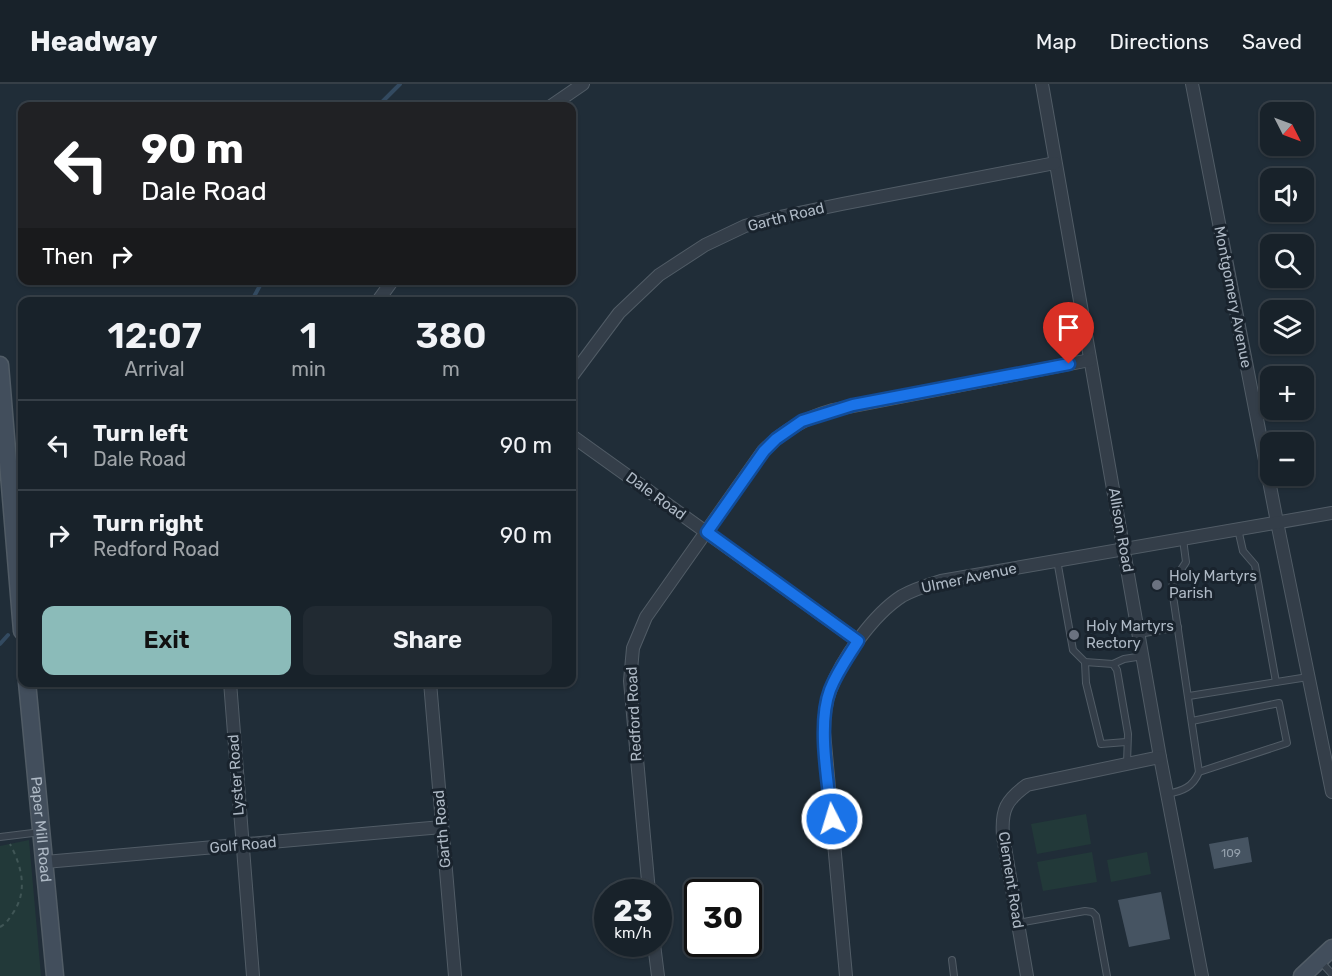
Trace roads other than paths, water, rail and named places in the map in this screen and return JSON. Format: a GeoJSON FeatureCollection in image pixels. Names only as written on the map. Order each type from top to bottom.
{"type":"FeatureCollection","features":[{"type":"Feature","properties":{"kind":"street"},"geometry":{"type":"LineString","coordinates":[[557,102],[583,84]]}},
{"type":"Feature","properties":{"kind":"street","name":"Allison Road"},"geometry":{"type":"LineString","coordinates":[[1042,84],[1160,757],[1202,976]]}},
{"type":"Feature","properties":{"kind":"street","name":"Montgomery Avenue"},"geometry":{"type":"LineString","coordinates":[[1192,84],[1332,792]]}},
{"type":"Feature","properties":{"kind":"street","name":"Garth Road"},"geometry":{"type":"LineString","coordinates":[[576,371],[619,313],[659,275],[705,245],[745,226],[842,204],[1055,164]]}},
{"type":"Feature","properties":{"kind":"street"},"geometry":{"type":"LineString","coordinates":[[380,297],[389,285]]}},
{"type":"Feature","properties":{"kind":"street","name":"Redford Road"},"geometry":{"type":"LineString","coordinates":[[649,879],[633,718],[630,662],[633,648],[646,617],[764,451],[776,439],[802,421],[853,405],[1090,360]]}},
{"type":"Feature","properties":{"kind":"street"},"geometry":{"type":"LineString","coordinates":[[0,365],[18,583]]}},
{"type":"Feature","properties":{"kind":"street","name":"Dale Road"},"geometry":{"type":"LineString","coordinates":[[576,439],[858,641]]}},
{"type":"Feature","properties":{"kind":"street","name":"Ulmer Avenue"},"geometry":{"type":"LineString","coordinates":[[846,976],[824,732],[825,712],[829,691],[858,641],[892,603],[914,590],[941,581],[1332,513]]}},
{"type":"Feature","properties":{"kind":"street","name":"Paper Mill Road"},"geometry":{"type":"LineString","coordinates":[[28,687],[55,976]]}},
{"type":"Feature","properties":{"kind":"street","name":"Lyster Road"},"geometry":{"type":"LineString","coordinates":[[230,687],[253,976]]}},
{"type":"Feature","properties":{"kind":"street","name":"Garth Road"},"geometry":{"type":"LineString","coordinates":[[430,687],[455,976]]}},
{"type":"Feature","properties":{"kind":"street","name":"Clement Road"},"geometry":{"type":"LineString","coordinates":[[1027,976],[1003,836],[1004,810],[1027,785],[1038,781],[1160,757]]}},
{"type":"Feature","properties":{"kind":"street","name":"Golf Road"},"geometry":{"type":"LineString","coordinates":[[45,862],[442,827]]}},
{"type":"Feature","properties":{"kind":"street"},"geometry":{"type":"LineString","coordinates":[[1302,976],[1332,948]]}},
{"type":"Feature","properties":{"kind":"street"},"geometry":{"type":"LineString","coordinates":[[656,957],[658,976]]}},
{"type":"Feature","properties":{"kind":"lane"},"geometry":{"type":"LineString","coordinates":[[1238,528],[1243,551],[1255,565],[1276,682]]}},
{"type":"Feature","properties":{"kind":"lane"},"geometry":{"type":"LineString","coordinates":[[1167,794],[1183,791],[1195,782],[1199,772],[1172,589],[1173,582],[1186,562],[1182,538]]}},
{"type":"Feature","properties":{"kind":"lane"},"geometry":{"type":"LineString","coordinates":[[1057,560],[1073,650],[1085,662],[1115,667]]}},
{"type":"Feature","properties":{"kind":"lane"},"geometry":{"type":"LineString","coordinates":[[1139,634],[1178,627]]}},
{"type":"Feature","properties":{"kind":"lane"},"geometry":{"type":"LineString","coordinates":[[1115,667],[1124,659],[1143,656]]}},
{"type":"Feature","properties":{"kind":"lane"},"geometry":{"type":"LineString","coordinates":[[1085,662],[1086,683],[1101,744],[1126,742]]}},
{"type":"Feature","properties":{"kind":"lane"},"geometry":{"type":"LineString","coordinates":[[1115,667],[1128,734],[1127,764]]}},
{"type":"Feature","properties":{"kind":"lane"},"geometry":{"type":"LineString","coordinates":[[1189,696],[1308,676]]}},
{"type":"Feature","properties":{"kind":"lane"},"geometry":{"type":"LineString","coordinates":[[1192,721],[1279,703],[1287,743],[1199,772]]}},
{"type":"Feature","properties":{"kind":"lane"},"geometry":{"type":"LineString","coordinates":[[3,836],[42,832]]}},
{"type":"Feature","properties":{"kind":"lane"},"geometry":{"type":"LineString","coordinates":[[1018,923],[1085,911],[1092,912],[1096,916],[1107,976]]}},
{"type":"Feature","properties":{"kind":"lane"},"geometry":{"type":"LineString","coordinates":[[952,960],[954,976]]}},
{"type":"Feature","properties":{"kind":"lane"},"geometry":{"type":"LineString","coordinates":[[1318,960],[1332,974]]}},
{"type":"Feature","properties":{"kind":"waterway"},"geometry":{"type":"LineString","coordinates":[[382,102],[400,84]]}},
{"type":"Feature","properties":{"kind":"waterway"},"geometry":{"type":"LineString","coordinates":[[254,297],[260,285]]}},
{"type":"Feature","properties":{"kind":"waterway"},"geometry":{"type":"LineString","coordinates":[[0,644],[8,635]]}},
{"type":"Feature","properties":{"kind":"place","name":"Holy Martyrs Parish"},"geometry":{"type":"Point","coordinates":[1157,585]}},
{"type":"Feature","properties":{"kind":"place","name":"Holy Martyrs Rectory"},"geometry":{"type":"Point","coordinates":[1074,635]}}]}
